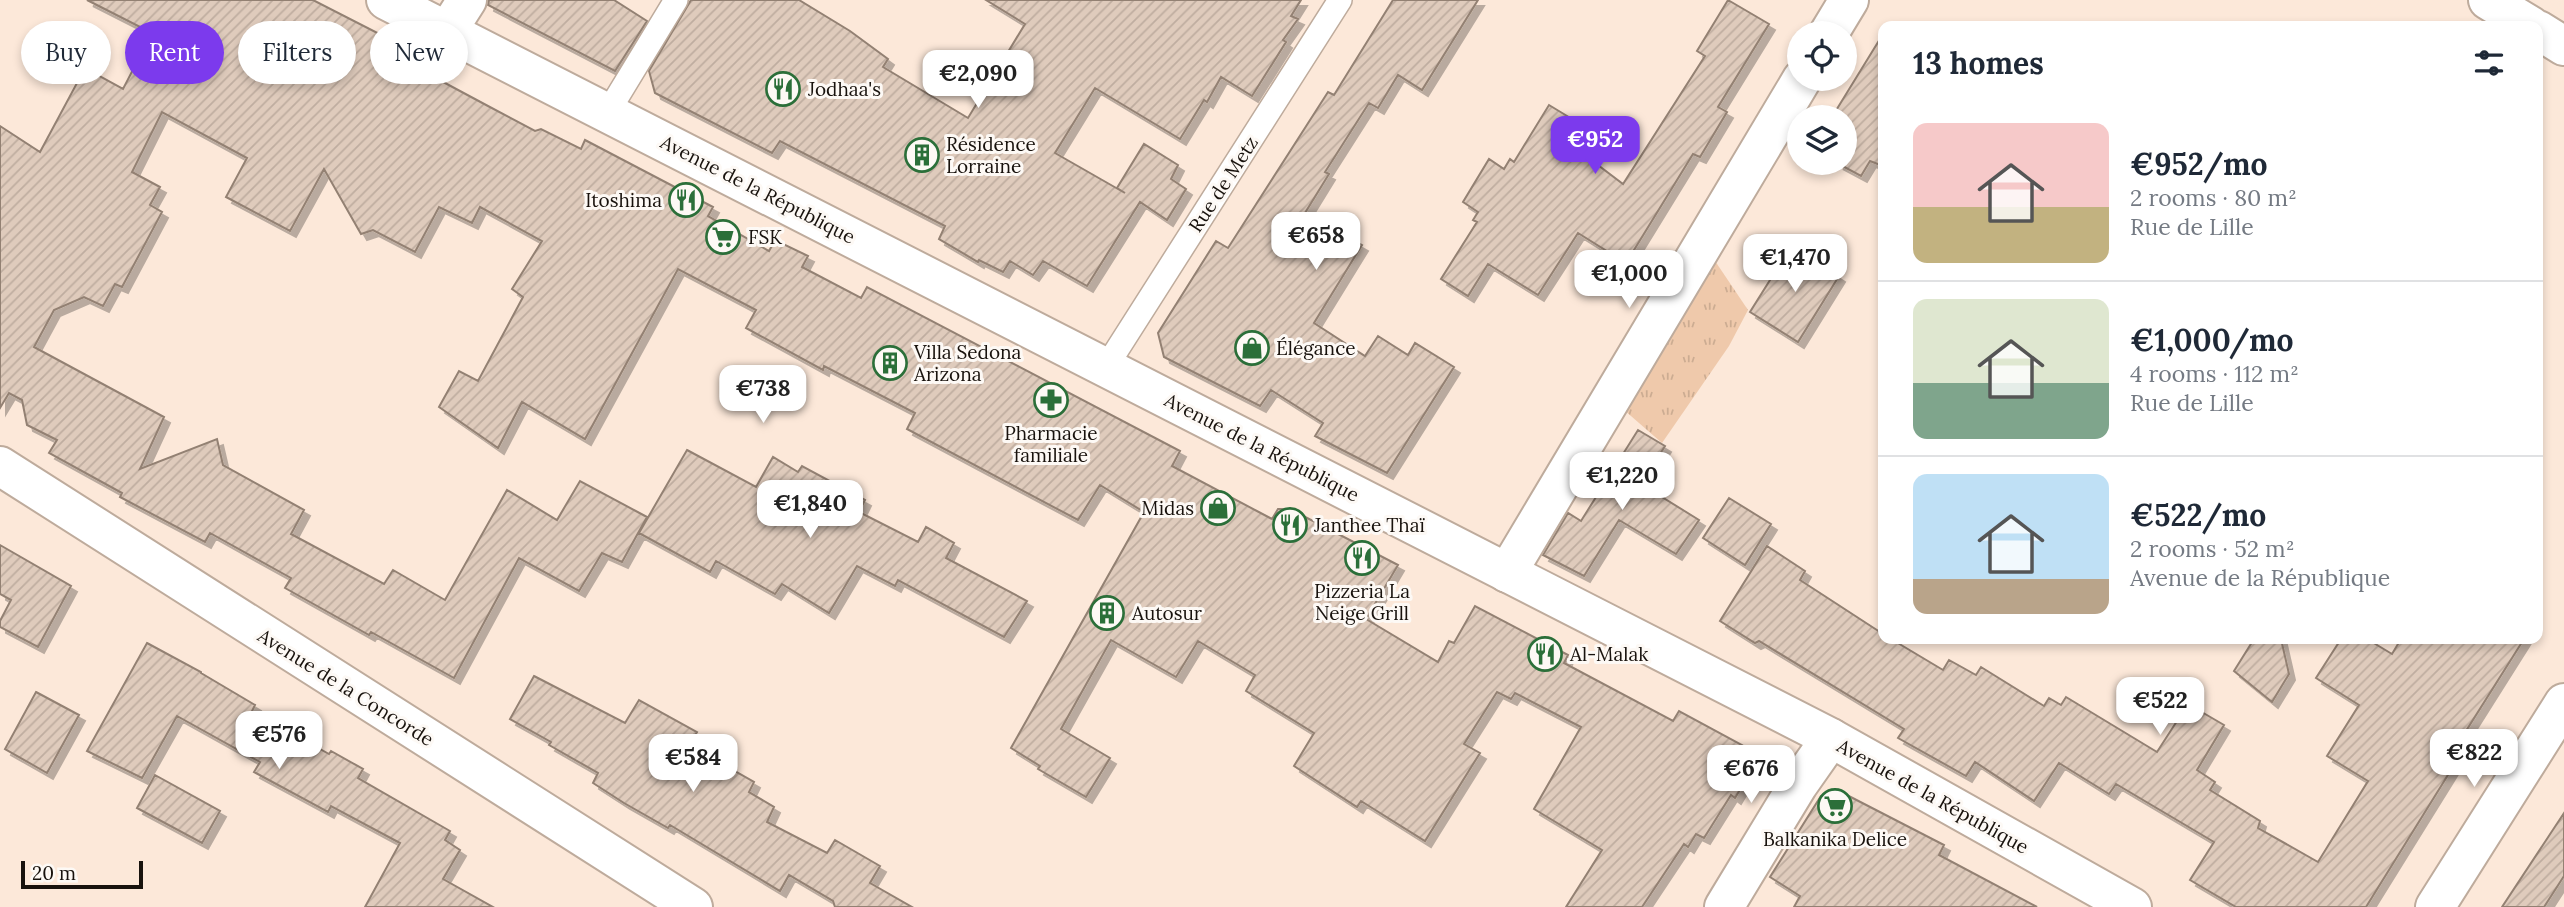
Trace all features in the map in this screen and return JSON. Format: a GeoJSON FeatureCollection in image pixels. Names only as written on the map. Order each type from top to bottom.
{"type":"FeatureCollection","features":[{"type":"Feature","properties":{"kind":"street","name":"Avenue de la République"},"geometry":{"type":"LineString","coordinates":[[386,0],[424,21]]}},
{"type":"Feature","properties":{"kind":"street"},"geometry":{"type":"LineString","coordinates":[[454,21],[467,0]]}},
{"type":"Feature","properties":{"kind":"street"},"geometry":{"type":"LineString","coordinates":[[1836,21],[1849,0]]}},
{"type":"Feature","properties":{"kind":"street"},"geometry":{"type":"LineString","coordinates":[[2488,0],[2523,21]]}},
{"type":"Feature","properties":{"kind":"street"},"geometry":{"type":"LineString","coordinates":[[2543,33],[2564,46]]}},
{"type":"Feature","properties":{"kind":"street","name":"Avenue de la République"},"geometry":{"type":"LineString","coordinates":[[468,44],[608,112],[1831,738],[2132,907]]}},
{"type":"Feature","properties":{"kind":"street"},"geometry":{"type":"LineString","coordinates":[[1507,573],[1795,91]]}},
{"type":"Feature","properties":{"kind":"street","name":"Avenue de la Concorde"},"geometry":{"type":"LineString","coordinates":[[0,466],[694,907]]}},
{"type":"Feature","properties":{"kind":"street"},"geometry":{"type":"LineString","coordinates":[[2435,907],[2564,703]]}},
{"type":"Feature","properties":{"kind":"street"},"geometry":{"type":"LineString","coordinates":[[1724,907],[1798,785],[1831,738]]}},
{"type":"Feature","properties":{"kind":"lane"},"geometry":{"type":"LineString","coordinates":[[608,112],[676,0]]}},
{"type":"Feature","properties":{"kind":"lane","name":"Rue de Metz"},"geometry":{"type":"LineString","coordinates":[[1106,367],[1340,0]]}},
{"type":"Feature","properties":{"kind":"green space"},"geometry":{"type":"Polygon","coordinates":[[[1711,255],[1748,310],[1729,346],[1662,443],[1616,403],[1711,255]]]}},
{"type":"Feature","properties":{"kind":"building"},"geometry":{"type":"Polygon","coordinates":[[[87,0],[313,0],[354,21],[238,21],[238,84],[356,84],[356,22],[370,29],[370,84],[447,84],[535,131],[541,129],[581,149],[585,140],[713,207],[708,216],[769,251],[775,240],[808,256],[802,267],[861,298],[867,287],[1180,451],[1172,466],[1272,519],[1278,509],[1290,509],[1398,565],[1366,619],[1438,662],[1449,641],[1454,643],[1475,606],[1568,655],[1564,663],[1673,721],[1679,711],[1742,745],[1736,754],[1750,773],[1735,798],[1731,795],[1704,838],[1696,834],[1688,847],[1684,844],[1642,907],[1566,907],[1602,850],[1534,809],[1581,727],[1515,693],[1511,699],[1497,692],[1464,744],[1480,753],[1425,841],[1361,801],[1357,807],[1294,766],[1314,733],[1246,691],[1255,675],[1198,641],[1176,677],[1111,640],[1061,729],[1110,758],[1086,797],[1038,769],[1040,766],[1011,748],[1144,512],[1100,485],[1078,520],[907,429],[915,413],[824,366],[823,370],[746,328],[756,310],[678,269],[585,439],[522,402],[498,448],[439,407],[459,371],[478,381],[523,297],[512,289],[542,241],[480,207],[472,223],[439,207],[415,252],[373,230],[361,234],[324,169],[290,231],[226,197],[247,158],[162,112],[132,172],[160,187],[150,205],[162,212],[122,287],[115,284],[103,306],[84,297],[54,310],[34,347],[164,417],[140,469],[217,439],[223,465],[304,510],[291,534],[384,584],[393,570],[445,600],[507,490],[557,520],[580,481],[647,517],[622,562],[602,553],[579,591],[519,558],[454,678],[285,588],[291,578],[210,533],[205,542],[120,497],[122,493],[49,453],[57,440],[27,425],[22,400],[9,393],[0,408],[0,126],[40,152],[76,84],[111,82],[123,89],[126,84],[224,84],[224,21],[128,21],[87,0]]]}},
{"type":"Feature","properties":{"kind":"building"},"geometry":{"type":"Polygon","coordinates":[[[489,0],[614,0],[647,21],[615,71],[488,5],[489,0]]]}},
{"type":"Feature","properties":{"kind":"building"},"geometry":{"type":"Polygon","coordinates":[[[691,0],[799,0],[850,31],[888,59],[883,67],[968,118],[1025,24],[986,0],[1301,0],[1291,16],[1298,19],[1283,40],[1286,42],[1252,96],[1221,77],[1207,102],[1204,100],[1180,139],[1095,88],[1055,153],[1125,193],[1117,188],[1144,144],[1178,165],[1171,179],[1186,189],[1167,220],[1140,202],[1087,286],[1043,261],[1033,275],[1010,261],[1003,272],[979,260],[978,262],[939,239],[945,226],[780,141],[772,153],[655,93],[649,71],[691,0]]]}},
{"type":"Feature","properties":{"kind":"building"},"geometry":{"type":"Polygon","coordinates":[[[1393,0],[1478,0],[1422,90],[1398,75],[1378,108],[1369,103],[1325,172],[1329,174],[1305,213],[1362,245],[1314,323],[1365,356],[1378,336],[1408,355],[1415,343],[1454,367],[1387,473],[1315,436],[1323,423],[1271,390],[1260,406],[1164,357],[1158,333],[1216,241],[1228,248],[1328,92],[1334,95],[1393,0]]]}},
{"type":"Feature","properties":{"kind":"building"},"geometry":{"type":"Polygon","coordinates":[[[1728,0],[1769,24],[1718,107],[1727,112],[1700,157],[1693,154],[1626,263],[1578,233],[1538,295],[1488,264],[1468,296],[1441,279],[1477,222],[1473,220],[1478,212],[1463,202],[1489,159],[1504,169],[1510,159],[1514,162],[1549,105],[1577,122],[1565,140],[1623,184],[1705,56],[1697,51],[1728,0]]]}},
{"type":"Feature","properties":{"kind":"building"},"geometry":{"type":"Polygon","coordinates":[[[1878,42],[1878,164],[1870,161],[1861,176],[1857,174],[1857,105],[1839,105],[1848,91],[1857,91],[1857,76],[1878,42]]]}},
{"type":"Feature","properties":{"kind":"building"},"geometry":{"type":"Polygon","coordinates":[[[1792,245],[1839,276],[1798,342],[1750,312],[1792,245]]]}},
{"type":"Feature","properties":{"kind":"building"},"geometry":{"type":"Polygon","coordinates":[[[1638,430],[1665,446],[1641,484],[1699,520],[1676,554],[1619,520],[1584,576],[1543,555],[1568,513],[1581,521],[1638,430]]]}},
{"type":"Feature","properties":{"kind":"building"},"geometry":{"type":"Polygon","coordinates":[[[687,450],[756,487],[773,457],[798,472],[802,466],[865,500],[859,512],[918,542],[926,527],[954,543],[946,558],[1027,601],[1004,637],[898,580],[895,586],[857,566],[829,613],[782,584],[775,594],[716,561],[710,572],[639,533],[687,450]]]}},
{"type":"Feature","properties":{"kind":"building"},"geometry":{"type":"Polygon","coordinates":[[[1729,498],[1771,524],[1745,565],[1703,538],[1729,498]]]}},
{"type":"Feature","properties":{"kind":"building"},"geometry":{"type":"Polygon","coordinates":[[[0,545],[71,586],[38,647],[0,627],[0,621],[11,600],[0,594],[0,545]]]}},
{"type":"Feature","properties":{"kind":"building"},"geometry":{"type":"Polygon","coordinates":[[[1767,546],[1805,571],[1800,580],[1878,631],[1878,644],[1899,644],[1943,670],[1949,660],[1976,675],[1981,667],[2044,706],[2049,698],[2061,705],[2066,697],[2157,752],[2188,704],[2224,725],[2197,770],[2215,782],[2210,790],[2260,821],[2258,828],[2318,862],[2368,781],[2327,756],[2359,705],[2316,678],[2338,644],[2375,644],[2392,654],[2398,644],[2521,644],[2454,750],[2461,754],[2366,907],[2236,907],[2190,880],[2214,842],[2116,784],[2109,794],[2059,763],[2034,801],[1975,762],[1966,776],[1898,738],[1904,729],[1759,641],[1755,643],[1720,621],[1767,546]]]}},
{"type":"Feature","properties":{"kind":"building"},"geometry":{"type":"Polygon","coordinates":[[[147,643],[255,705],[252,711],[329,754],[331,751],[363,769],[358,778],[450,831],[445,840],[460,850],[443,879],[493,907],[365,907],[400,843],[331,806],[328,812],[254,772],[260,762],[177,716],[142,778],[87,751],[147,643]]]}},
{"type":"Feature","properties":{"kind":"building"},"geometry":{"type":"Polygon","coordinates":[[[2251,644],[2282,644],[2289,674],[2272,702],[2234,671],[2251,644]]]}},
{"type":"Feature","properties":{"kind":"building"},"geometry":{"type":"Polygon","coordinates":[[[534,676],[625,723],[639,700],[697,732],[689,745],[754,782],[749,792],[774,807],[767,822],[827,853],[835,840],[880,866],[870,883],[912,907],[835,907],[833,901],[789,875],[780,891],[670,825],[668,828],[624,803],[593,783],[598,773],[510,719],[534,676]]]}},
{"type":"Feature","properties":{"kind":"building"},"geometry":{"type":"Polygon","coordinates":[[[36,692],[79,715],[47,773],[5,749],[36,692]]]}},
{"type":"Feature","properties":{"kind":"building"},"geometry":{"type":"Polygon","coordinates":[[[155,775],[220,811],[202,843],[137,808],[155,775]]]}},
{"type":"Feature","properties":{"kind":"building"},"geometry":{"type":"Polygon","coordinates":[[[1841,792],[1944,845],[1939,855],[2037,907],[1794,907],[1800,896],[1770,877],[1821,796],[1841,792]]]}},
{"type":"Feature","properties":{"kind":"building"},"geometry":{"type":"Polygon","coordinates":[[[2564,813],[2564,876],[2544,907],[2502,907],[2564,813]]]}},
{"type":"Feature","properties":{"kind":"place","name":"Jodhaa's"},"geometry":{"type":"Point","coordinates":[783,89]}},
{"type":"Feature","properties":{"kind":"place","name":"Résidence Lorraine"},"geometry":{"type":"Point","coordinates":[922,155]}},
{"type":"Feature","properties":{"kind":"place","name":"Itoshima"},"geometry":{"type":"Point","coordinates":[686,200]}},
{"type":"Feature","properties":{"kind":"place","name":"FSK"},"geometry":{"type":"Point","coordinates":[723,237]}},
{"type":"Feature","properties":{"kind":"place","name":"Élégance"},"geometry":{"type":"Point","coordinates":[1252,348]}},
{"type":"Feature","properties":{"kind":"place","name":"Villa Sedona Arizona"},"geometry":{"type":"Point","coordinates":[890,363]}},
{"type":"Feature","properties":{"kind":"place","name":"Pharmacie familiale"},"geometry":{"type":"Point","coordinates":[1051,400]}},
{"type":"Feature","properties":{"kind":"place","name":"Midas"},"geometry":{"type":"Point","coordinates":[1218,508]}},
{"type":"Feature","properties":{"kind":"place","name":"Janthee Thaï"},"geometry":{"type":"Point","coordinates":[1290,525]}},
{"type":"Feature","properties":{"kind":"place","name":"Pizzeria La Neige Grill"},"geometry":{"type":"Point","coordinates":[1362,558]}},
{"type":"Feature","properties":{"kind":"place","name":"Autosur"},"geometry":{"type":"Point","coordinates":[1107,613]}},
{"type":"Feature","properties":{"kind":"place","name":"Al-Malak"},"geometry":{"type":"Point","coordinates":[1545,654]}},
{"type":"Feature","properties":{"kind":"place","name":"Balkanika Delice"},"geometry":{"type":"Point","coordinates":[1835,806]}}]}
